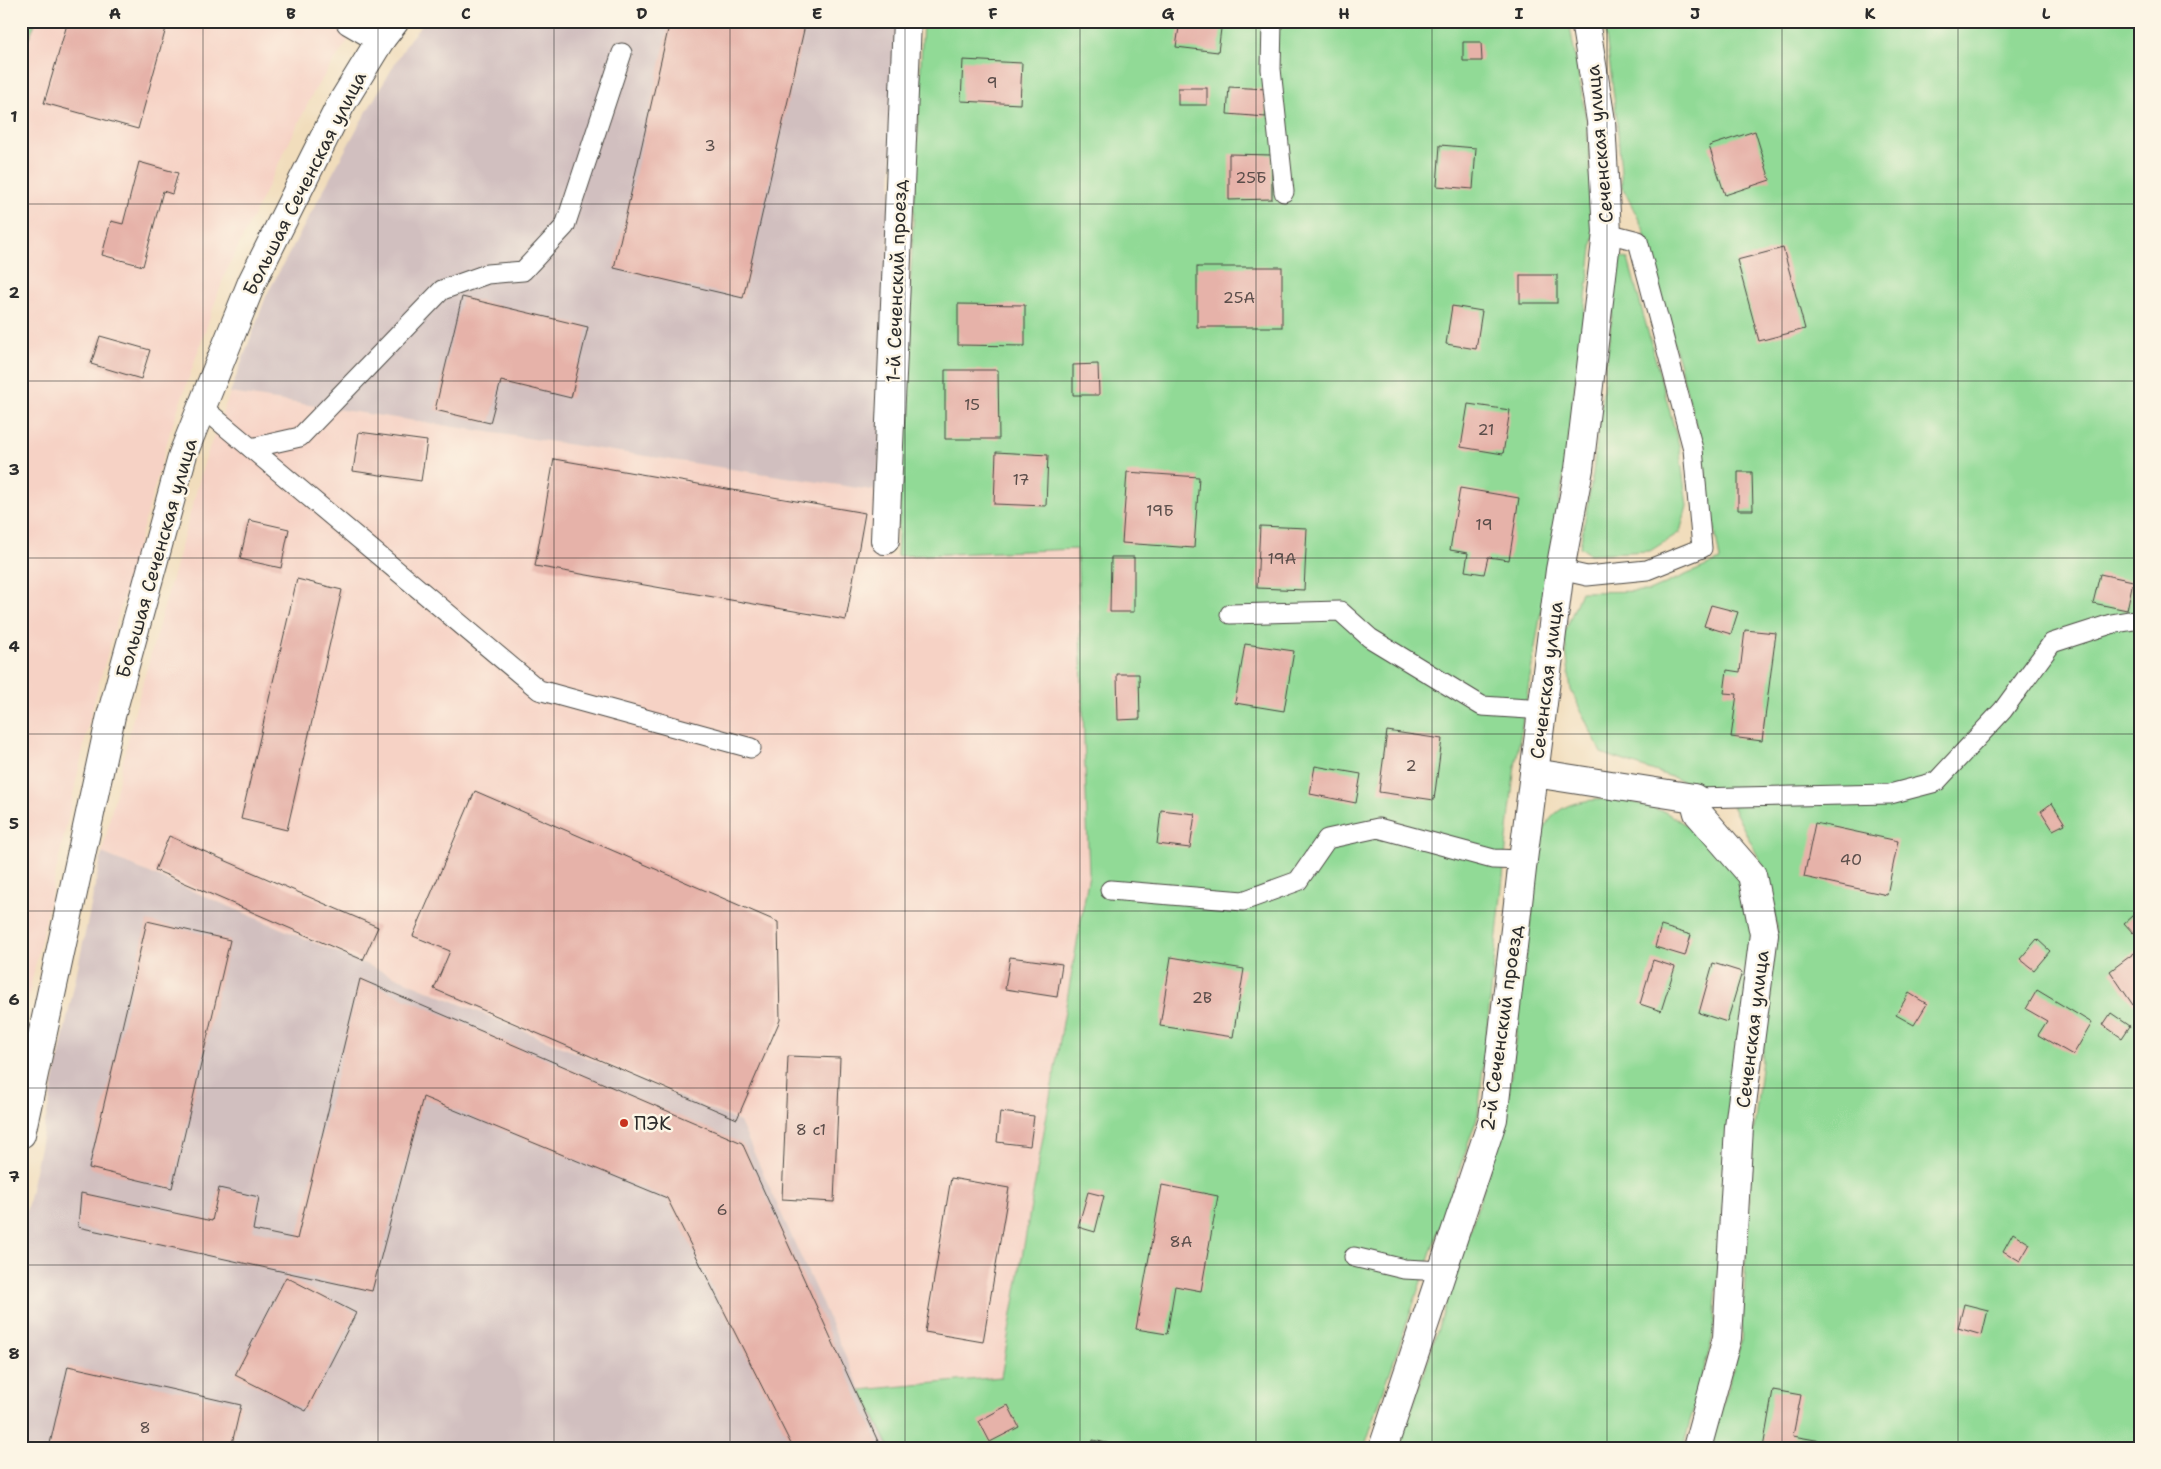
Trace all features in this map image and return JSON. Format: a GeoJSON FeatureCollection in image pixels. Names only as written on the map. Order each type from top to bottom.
{"type":"FeatureCollection","features":[{"type":"Feature","properties":{"kind":"street"},"geometry":{"type":"LineString","coordinates":[[350,21],[388,30]]}},
{"type":"Feature","properties":{"kind":"street","name":"1-й Сеченский проезд"},"geometry":{"type":"LineString","coordinates":[[885,540],[907,21]]}},
{"type":"Feature","properties":{"kind":"street","name":"Сеченская улица"},"geometry":{"type":"LineString","coordinates":[[1585,21],[1601,122],[1607,233],[1579,468],[1560,570],[1534,773],[1694,798],[1698,813],[1752,876],[1764,934],[1740,1128],[1727,1338],[1697,1448]]}},
{"type":"Feature","properties":{"kind":"street","name":"Большая Сеченская улица"},"geometry":{"type":"LineString","coordinates":[[21,1134],[111,716],[183,454],[252,282],[340,106],[388,30]]}},
{"type":"Feature","properties":{"kind":"street","name":"2-й Сеченский проезд"},"geometry":{"type":"LineString","coordinates":[[1383,1448],[1493,1119],[1534,773]]}},
{"type":"Feature","properties":{"kind":"lane"},"geometry":{"type":"LineString","coordinates":[[1272,21],[1271,69],[1284,192]]}},
{"type":"Feature","properties":{"kind":"lane"},"geometry":{"type":"LineString","coordinates":[[251,448],[300,437],[442,290],[487,274],[523,271],[565,226],[622,53]]}},
{"type":"Feature","properties":{"kind":"lane"},"geometry":{"type":"LineString","coordinates":[[1560,570],[1587,576],[1648,570],[1702,548],[1693,449],[1638,241],[1607,233]]}},
{"type":"Feature","properties":{"kind":"lane"},"geometry":{"type":"LineString","coordinates":[[202,407],[539,690],[751,748]]}},
{"type":"Feature","properties":{"kind":"lane"},"geometry":{"type":"LineString","coordinates":[[1230,614],[1340,611],[1370,638],[1482,706],[1543,710]]}},
{"type":"Feature","properties":{"kind":"lane"},"geometry":{"type":"LineString","coordinates":[[1694,798],[1890,794],[1936,782],[2003,710],[2052,643],[2111,624],[2140,619]]}},
{"type":"Feature","properties":{"kind":"lane"},"geometry":{"type":"LineString","coordinates":[[1110,890],[1243,901],[1298,881],[1327,839],[1378,828],[1493,859],[1523,860]]}},
{"type":"Feature","properties":{"kind":"lane"},"geometry":{"type":"LineString","coordinates":[[1354,1257],[1404,1269],[1442,1271]]}},
{"type":"Feature","properties":{"kind":"shaded area"},"geometry":{"type":"Polygon","coordinates":[[[36,21],[361,21],[314,91],[225,274],[170,432],[92,709],[21,1030],[21,56],[36,21]]]}},
{"type":"Feature","properties":{"kind":"shaded area"},"geometry":{"type":"Polygon","coordinates":[[[425,21],[898,21],[878,491],[230,393],[267,294],[360,123],[409,40],[425,21]]]}},
{"type":"Feature","properties":{"kind":"shaded area"},"geometry":{"type":"Polygon","coordinates":[[[230,393],[878,491],[875,557],[1077,549],[1089,874],[1001,1377],[861,1390],[740,1122],[102,853],[132,722],[205,460],[230,393]]]}},
{"type":"Feature","properties":{"kind":"shaded area"},"geometry":{"type":"Polygon","coordinates":[[[102,853],[740,1122],[861,1390],[890,1448],[21,1448],[21,1237],[102,853]]]}},
{"type":"Feature","properties":{"kind":"green space"},"geometry":{"type":"Polygon","coordinates":[[[21,21],[36,21],[21,56],[21,21]]]}},
{"type":"Feature","properties":{"kind":"green space"},"geometry":{"type":"Polygon","coordinates":[[[923,21],[1569,21],[1587,124],[1594,232],[1565,468],[1514,773],[1478,1115],[1364,1448],[890,1448],[861,1390],[1001,1377],[1089,874],[1077,549],[897,556],[923,21]]]}},
{"type":"Feature","properties":{"kind":"green space"},"geometry":{"type":"Polygon","coordinates":[[[1604,21],[2140,21],[2140,1448],[1710,1448],[1741,1342],[1754,1129],[1777,928],[1766,872],[1730,802],[1675,778],[1601,753],[1571,690],[1564,634],[1581,592],[1649,591],[1720,560],[1701,445],[1643,228],[1622,186],[1617,120],[1604,21]]]}},
{"type":"Feature","properties":{"kind":"green space"},"geometry":{"type":"Polygon","coordinates":[[[1619,256],[1628,259],[1679,445],[1687,506],[1680,532],[1650,551],[1590,554],[1580,547],[1593,473],[1619,256]]]}},
{"type":"Feature","properties":{"kind":"green space"},"geometry":{"type":"Polygon","coordinates":[[[1624,799],[1665,812],[1704,836],[1741,875],[1756,934],[1730,1123],[1713,1336],[1683,1448],[1399,1448],[1505,1123],[1538,860],[1544,829],[1559,811],[1578,802],[1624,799]]]}},
{"type":"Feature","properties":{"kind":"building"},"geometry":{"type":"Polygon","coordinates":[[[68,21],[168,21],[138,129],[44,103],[68,21]]]}},
{"type":"Feature","properties":{"kind":"building"},"geometry":{"type":"Polygon","coordinates":[[[670,21],[806,21],[743,298],[614,268],[670,21]]]}},
{"type":"Feature","properties":{"kind":"building"},"geometry":{"type":"Polygon","coordinates":[[[1002,21],[1019,21],[1018,25],[1002,21]]]}},
{"type":"Feature","properties":{"kind":"building"},"geometry":{"type":"Polygon","coordinates":[[[1180,21],[1222,21],[1218,52],[1176,47],[1180,21]]]}},
{"type":"Feature","properties":{"kind":"building"},"geometry":{"type":"Polygon","coordinates":[[[1463,42],[1481,42],[1482,61],[1463,61],[1463,42]]]}},
{"type":"Feature","properties":{"kind":"building"},"geometry":{"type":"Polygon","coordinates":[[[963,60],[1022,63],[1020,104],[961,101],[963,60]]]}},
{"type":"Feature","properties":{"kind":"building"},"geometry":{"type":"Polygon","coordinates":[[[1229,87],[1267,89],[1266,117],[1227,114],[1229,87]]]}},
{"type":"Feature","properties":{"kind":"building"},"geometry":{"type":"Polygon","coordinates":[[[1178,88],[1207,88],[1207,105],[1178,105],[1178,88]]]}},
{"type":"Feature","properties":{"kind":"building"},"geometry":{"type":"Polygon","coordinates":[[[1755,131],[1770,180],[1725,195],[1709,146],[1755,131]]]}},
{"type":"Feature","properties":{"kind":"building"},"geometry":{"type":"Polygon","coordinates":[[[1440,145],[1476,148],[1473,189],[1437,186],[1440,145]]]}},
{"type":"Feature","properties":{"kind":"building"},"geometry":{"type":"Polygon","coordinates":[[[1229,154],[1272,155],[1272,199],[1229,200],[1229,154]]]}},
{"type":"Feature","properties":{"kind":"building"},"geometry":{"type":"Polygon","coordinates":[[[139,162],[178,173],[172,194],[163,191],[143,266],[102,255],[111,221],[123,224],[139,162]]]}},
{"type":"Feature","properties":{"kind":"building"},"geometry":{"type":"Polygon","coordinates":[[[1783,248],[1805,329],[1759,341],[1737,260],[1783,248]]]}},
{"type":"Feature","properties":{"kind":"building"},"geometry":{"type":"Polygon","coordinates":[[[1197,267],[1282,267],[1282,327],[1197,327],[1197,267]]]}},
{"type":"Feature","properties":{"kind":"building"},"geometry":{"type":"Polygon","coordinates":[[[1520,275],[1557,275],[1557,303],[1520,303],[1520,275]]]}},
{"type":"Feature","properties":{"kind":"building"},"geometry":{"type":"Polygon","coordinates":[[[462,297],[588,327],[571,398],[501,381],[490,423],[435,410],[462,297]]]}},
{"type":"Feature","properties":{"kind":"building"},"geometry":{"type":"Polygon","coordinates":[[[958,304],[1025,305],[1025,346],[958,345],[958,304]]]}},
{"type":"Feature","properties":{"kind":"building"},"geometry":{"type":"Polygon","coordinates":[[[1452,306],[1482,311],[1476,349],[1446,344],[1452,306]]]}},
{"type":"Feature","properties":{"kind":"building"},"geometry":{"type":"Polygon","coordinates":[[[100,336],[150,350],[141,379],[91,364],[100,336]]]}},
{"type":"Feature","properties":{"kind":"building"},"geometry":{"type":"Polygon","coordinates":[[[1098,364],[1099,395],[1073,395],[1073,365],[1098,364]]]}},
{"type":"Feature","properties":{"kind":"building"},"geometry":{"type":"Polygon","coordinates":[[[945,370],[998,370],[999,439],[945,439],[945,370]]]}},
{"type":"Feature","properties":{"kind":"building"},"geometry":{"type":"Polygon","coordinates":[[[1468,404],[1510,410],[1503,454],[1461,447],[1468,404]]]}},
{"type":"Feature","properties":{"kind":"building"},"geometry":{"type":"Polygon","coordinates":[[[359,432],[427,441],[421,481],[353,471],[359,432]]]}},
{"type":"Feature","properties":{"kind":"building"},"geometry":{"type":"Polygon","coordinates":[[[996,452],[1048,455],[1046,506],[994,504],[996,452]]]}},
{"type":"Feature","properties":{"kind":"building"},"geometry":{"type":"Polygon","coordinates":[[[554,459],[865,513],[846,620],[535,566],[554,459]]]}},
{"type":"Feature","properties":{"kind":"building"},"geometry":{"type":"Polygon","coordinates":[[[1127,472],[1199,477],[1194,548],[1122,543],[1127,472]]]}},
{"type":"Feature","properties":{"kind":"building"},"geometry":{"type":"Polygon","coordinates":[[[1738,472],[1752,472],[1753,510],[1738,510],[1738,472]]]}},
{"type":"Feature","properties":{"kind":"building"},"geometry":{"type":"Polygon","coordinates":[[[1460,488],[1519,498],[1509,560],[1488,557],[1484,574],[1465,571],[1468,553],[1450,550],[1460,488]]]}},
{"type":"Feature","properties":{"kind":"building"},"geometry":{"type":"Polygon","coordinates":[[[249,520],[289,529],[281,568],[240,559],[249,520]]]}},
{"type":"Feature","properties":{"kind":"building"},"geometry":{"type":"Polygon","coordinates":[[[1260,526],[1307,528],[1304,590],[1257,588],[1260,526]]]}},
{"type":"Feature","properties":{"kind":"building"},"geometry":{"type":"Polygon","coordinates":[[[1111,557],[1134,557],[1134,612],[1110,612],[1111,557]]]}},
{"type":"Feature","properties":{"kind":"building"},"geometry":{"type":"Polygon","coordinates":[[[2100,574],[2133,581],[2127,610],[2093,603],[2100,574]]]}},
{"type":"Feature","properties":{"kind":"building"},"geometry":{"type":"Polygon","coordinates":[[[297,579],[342,590],[287,830],[241,819],[297,579]]]}},
{"type":"Feature","properties":{"kind":"building"},"geometry":{"type":"Polygon","coordinates":[[[1711,605],[1738,612],[1731,634],[1704,626],[1711,605]]]}},
{"type":"Feature","properties":{"kind":"building"},"geometry":{"type":"Polygon","coordinates":[[[1745,630],[1776,633],[1762,741],[1731,737],[1737,694],[1724,693],[1727,670],[1740,672],[1745,630]]]}},
{"type":"Feature","properties":{"kind":"building"},"geometry":{"type":"Polygon","coordinates":[[[1245,644],[1294,651],[1284,711],[1235,703],[1245,644]]]}},
{"type":"Feature","properties":{"kind":"building"},"geometry":{"type":"Polygon","coordinates":[[[1117,674],[1139,674],[1140,719],[1118,720],[1117,674]]]}},
{"type":"Feature","properties":{"kind":"building"},"geometry":{"type":"Polygon","coordinates":[[[1387,731],[1442,739],[1434,800],[1379,792],[1387,731]]]}},
{"type":"Feature","properties":{"kind":"building"},"geometry":{"type":"Polygon","coordinates":[[[1315,766],[1361,774],[1356,803],[1310,794],[1315,766]]]}},
{"type":"Feature","properties":{"kind":"building"},"geometry":{"type":"Polygon","coordinates":[[[475,791],[778,922],[780,1020],[737,1119],[434,989],[450,951],[413,936],[475,791]]]}},
{"type":"Feature","properties":{"kind":"building"},"geometry":{"type":"Polygon","coordinates":[[[2052,803],[2065,824],[2053,830],[2041,811],[2052,803]]]}},
{"type":"Feature","properties":{"kind":"building"},"geometry":{"type":"Polygon","coordinates":[[[1161,810],[1195,814],[1190,848],[1157,844],[1161,810]]]}},
{"type":"Feature","properties":{"kind":"building"},"geometry":{"type":"Polygon","coordinates":[[[1815,823],[1898,841],[1887,895],[1804,877],[1815,823]]]}},
{"type":"Feature","properties":{"kind":"building"},"geometry":{"type":"Polygon","coordinates":[[[169,836],[378,927],[363,960],[155,870],[169,836]]]}},
{"type":"Feature","properties":{"kind":"building"},"geometry":{"type":"Polygon","coordinates":[[[2140,909],[2140,927],[2133,933],[2124,923],[2140,909]]]}},
{"type":"Feature","properties":{"kind":"building"},"geometry":{"type":"Polygon","coordinates":[[[147,921],[230,940],[172,1188],[89,1168],[147,921]]]}},
{"type":"Feature","properties":{"kind":"building"},"geometry":{"type":"Polygon","coordinates":[[[1661,926],[1691,935],[1685,956],[1655,947],[1661,926]]]}},
{"type":"Feature","properties":{"kind":"building"},"geometry":{"type":"Polygon","coordinates":[[[2037,939],[2050,951],[2034,970],[2020,959],[2037,939]]]}},
{"type":"Feature","properties":{"kind":"building"},"geometry":{"type":"Polygon","coordinates":[[[2137,951],[2140,955],[2140,1000],[2133,1005],[2110,971],[2137,951]]]}},
{"type":"Feature","properties":{"kind":"building"},"geometry":{"type":"Polygon","coordinates":[[[1010,957],[1062,964],[1057,997],[1005,989],[1010,957]]]}},
{"type":"Feature","properties":{"kind":"building"},"geometry":{"type":"Polygon","coordinates":[[[1171,957],[1244,969],[1233,1037],[1160,1026],[1171,957]]]}},
{"type":"Feature","properties":{"kind":"building"},"geometry":{"type":"Polygon","coordinates":[[[1653,960],[1675,967],[1661,1011],[1640,1004],[1653,960]]]}},
{"type":"Feature","properties":{"kind":"building"},"geometry":{"type":"Polygon","coordinates":[[[1713,963],[1742,972],[1727,1022],[1699,1013],[1713,963]]]}},
{"type":"Feature","properties":{"kind":"building"},"geometry":{"type":"Polygon","coordinates":[[[360,979],[742,1143],[881,1448],[793,1448],[667,1198],[423,1097],[372,1291],[78,1227],[81,1193],[212,1221],[219,1188],[259,1197],[253,1230],[297,1239],[360,979]]]}},
{"type":"Feature","properties":{"kind":"building"},"geometry":{"type":"Polygon","coordinates":[[[2037,990],[2092,1023],[2073,1055],[2038,1035],[2047,1021],[2026,1009],[2037,990]]]}},
{"type":"Feature","properties":{"kind":"building"},"geometry":{"type":"Polygon","coordinates":[[[1909,993],[1927,1004],[1914,1025],[1896,1015],[1909,993]]]}},
{"type":"Feature","properties":{"kind":"building"},"geometry":{"type":"Polygon","coordinates":[[[2111,1013],[2130,1026],[2122,1038],[2103,1025],[2111,1013]]]}},
{"type":"Feature","properties":{"kind":"building"},"geometry":{"type":"Polygon","coordinates":[[[788,1056],[840,1058],[834,1202],[782,1199],[788,1056]]]}},
{"type":"Feature","properties":{"kind":"building"},"geometry":{"type":"Polygon","coordinates":[[[1000,1112],[1034,1116],[1030,1146],[997,1142],[1000,1112]]]}},
{"type":"Feature","properties":{"kind":"building"},"geometry":{"type":"Polygon","coordinates":[[[951,1178],[1009,1188],[983,1342],[925,1332],[951,1178]]]}},
{"type":"Feature","properties":{"kind":"building"},"geometry":{"type":"Polygon","coordinates":[[[1162,1185],[1218,1196],[1201,1291],[1175,1286],[1167,1334],[1136,1329],[1162,1185]]]}},
{"type":"Feature","properties":{"kind":"building"},"geometry":{"type":"Polygon","coordinates":[[[1088,1192],[1104,1196],[1095,1232],[1078,1227],[1088,1192]]]}},
{"type":"Feature","properties":{"kind":"building"},"geometry":{"type":"Polygon","coordinates":[[[2013,1233],[2030,1244],[2020,1261],[2003,1251],[2013,1233]]]}},
{"type":"Feature","properties":{"kind":"building"},"geometry":{"type":"Polygon","coordinates":[[[286,1277],[356,1313],[306,1411],[235,1375],[286,1277]]]}},
{"type":"Feature","properties":{"kind":"building"},"geometry":{"type":"Polygon","coordinates":[[[1964,1304],[1988,1310],[1982,1335],[1958,1328],[1964,1304]]]}},
{"type":"Feature","properties":{"kind":"building"},"geometry":{"type":"Polygon","coordinates":[[[68,1366],[241,1405],[231,1448],[49,1448],[68,1366]]]}},
{"type":"Feature","properties":{"kind":"building"},"geometry":{"type":"Polygon","coordinates":[[[1773,1390],[1801,1395],[1793,1436],[1838,1444],[1837,1448],[1763,1448],[1773,1390]]]}},
{"type":"Feature","properties":{"kind":"building"},"geometry":{"type":"Polygon","coordinates":[[[1008,1405],[1019,1427],[990,1442],[979,1421],[1008,1405]]]}},
{"type":"Feature","properties":{"kind":"building"},"geometry":{"type":"Polygon","coordinates":[[[1093,1440],[1124,1447],[1124,1448],[1091,1448],[1093,1440]]]}},
{"type":"Feature","properties":{"kind":"place","name":"ПЭК"},"geometry":{"type":"Point","coordinates":[624,1123]}}]}
